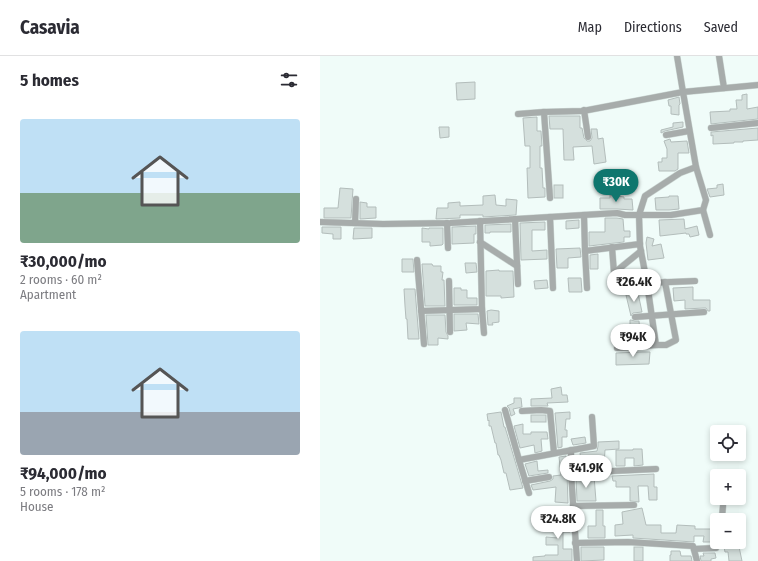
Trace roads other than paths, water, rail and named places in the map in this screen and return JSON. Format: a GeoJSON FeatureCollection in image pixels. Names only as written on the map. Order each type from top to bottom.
{"type":"FeatureCollection","features":[{"type":"Feature","properties":{"kind":"street"},"geometry":{"type":"LineString","coordinates":[[676,56],[696,166],[706,200],[703,210],[710,235]]}},
{"type":"Feature","properties":{"kind":"street"},"geometry":{"type":"LineString","coordinates":[[719,56],[724,88]]}},
{"type":"Feature","properties":{"kind":"street"},"geometry":{"type":"LineString","coordinates":[[518,114],[584,110],[683,92],[758,85]]}},
{"type":"Feature","properties":{"kind":"street"},"geometry":{"type":"LineString","coordinates":[[584,110],[588,137]]}},
{"type":"Feature","properties":{"kind":"street"},"geometry":{"type":"LineString","coordinates":[[544,112],[550,198]]}},
{"type":"Feature","properties":{"kind":"street"},"geometry":{"type":"LineString","coordinates":[[711,128],[758,123]]}},
{"type":"Feature","properties":{"kind":"street"},"geometry":{"type":"LineString","coordinates":[[666,135],[689,131]]}},
{"type":"Feature","properties":{"kind":"street"},"geometry":{"type":"LineString","coordinates":[[656,345],[640,244],[639,215],[645,196],[680,173],[696,166]]}},
{"type":"Feature","properties":{"kind":"street"},"geometry":{"type":"LineString","coordinates":[[355,223],[356,199]]}},
{"type":"Feature","properties":{"kind":"street"},"geometry":{"type":"LineString","coordinates":[[320,222],[383,224],[447,223],[617,214],[671,215],[703,210]]}},
{"type":"Feature","properties":{"kind":"street"},"geometry":{"type":"LineString","coordinates":[[584,216],[587,288]]}},
{"type":"Feature","properties":{"kind":"street"},"geometry":{"type":"LineString","coordinates":[[550,217],[552,288]]}},
{"type":"Feature","properties":{"kind":"street"},"geometry":{"type":"LineString","coordinates":[[515,219],[518,284]]}},
{"type":"Feature","properties":{"kind":"street"},"geometry":{"type":"LineString","coordinates":[[480,221],[484,333]]}},
{"type":"Feature","properties":{"kind":"street"},"geometry":{"type":"LineString","coordinates":[[447,223],[448,248]]}},
{"type":"Feature","properties":{"kind":"street"},"geometry":{"type":"LineString","coordinates":[[480,242],[517,266]]}},
{"type":"Feature","properties":{"kind":"street"},"geometry":{"type":"LineString","coordinates":[[585,251],[640,244]]}},
{"type":"Feature","properties":{"kind":"street"},"geometry":{"type":"LineString","coordinates":[[612,247],[614,273],[641,251]]}},
{"type":"Feature","properties":{"kind":"street"},"geometry":{"type":"LineString","coordinates":[[417,260],[424,344]]}},
{"type":"Feature","properties":{"kind":"street"},"geometry":{"type":"LineString","coordinates":[[449,280],[450,332]]}},
{"type":"Feature","properties":{"kind":"street"},"geometry":{"type":"LineString","coordinates":[[647,283],[695,281]]}},
{"type":"Feature","properties":{"kind":"street"},"geometry":{"type":"LineString","coordinates":[[617,348],[666,345],[676,340],[665,282]]}},
{"type":"Feature","properties":{"kind":"street"},"geometry":{"type":"LineString","coordinates":[[421,310],[482,309]]}},
{"type":"Feature","properties":{"kind":"street"},"geometry":{"type":"LineString","coordinates":[[635,317],[704,312]]}},
{"type":"Feature","properties":{"kind":"street"},"geometry":{"type":"LineString","coordinates":[[505,410],[529,494]]}},
{"type":"Feature","properties":{"kind":"street"},"geometry":{"type":"LineString","coordinates":[[522,411],[550,411],[554,453]]}},
{"type":"Feature","properties":{"kind":"street"},"geometry":{"type":"LineString","coordinates":[[519,460],[594,446],[592,417]]}},
{"type":"Feature","properties":{"kind":"street"},"geometry":{"type":"LineString","coordinates":[[571,450],[571,473],[577,561]]}},
{"type":"Feature","properties":{"kind":"street"},"geometry":{"type":"LineString","coordinates":[[571,473],[656,469]]}},
{"type":"Feature","properties":{"kind":"street"},"geometry":{"type":"LineString","coordinates":[[525,481],[549,477]]}},
{"type":"Feature","properties":{"kind":"street"},"geometry":{"type":"LineString","coordinates":[[573,506],[634,505]]}},
{"type":"Feature","properties":{"kind":"street"},"geometry":{"type":"LineString","coordinates":[[722,513],[723,506]]}},
{"type":"Feature","properties":{"kind":"street"},"geometry":{"type":"LineString","coordinates":[[575,543],[628,542],[693,546],[697,561]]}},
{"type":"Feature","properties":{"kind":"street"},"geometry":{"type":"LineString","coordinates":[[694,549],[710,548]]}}]}
